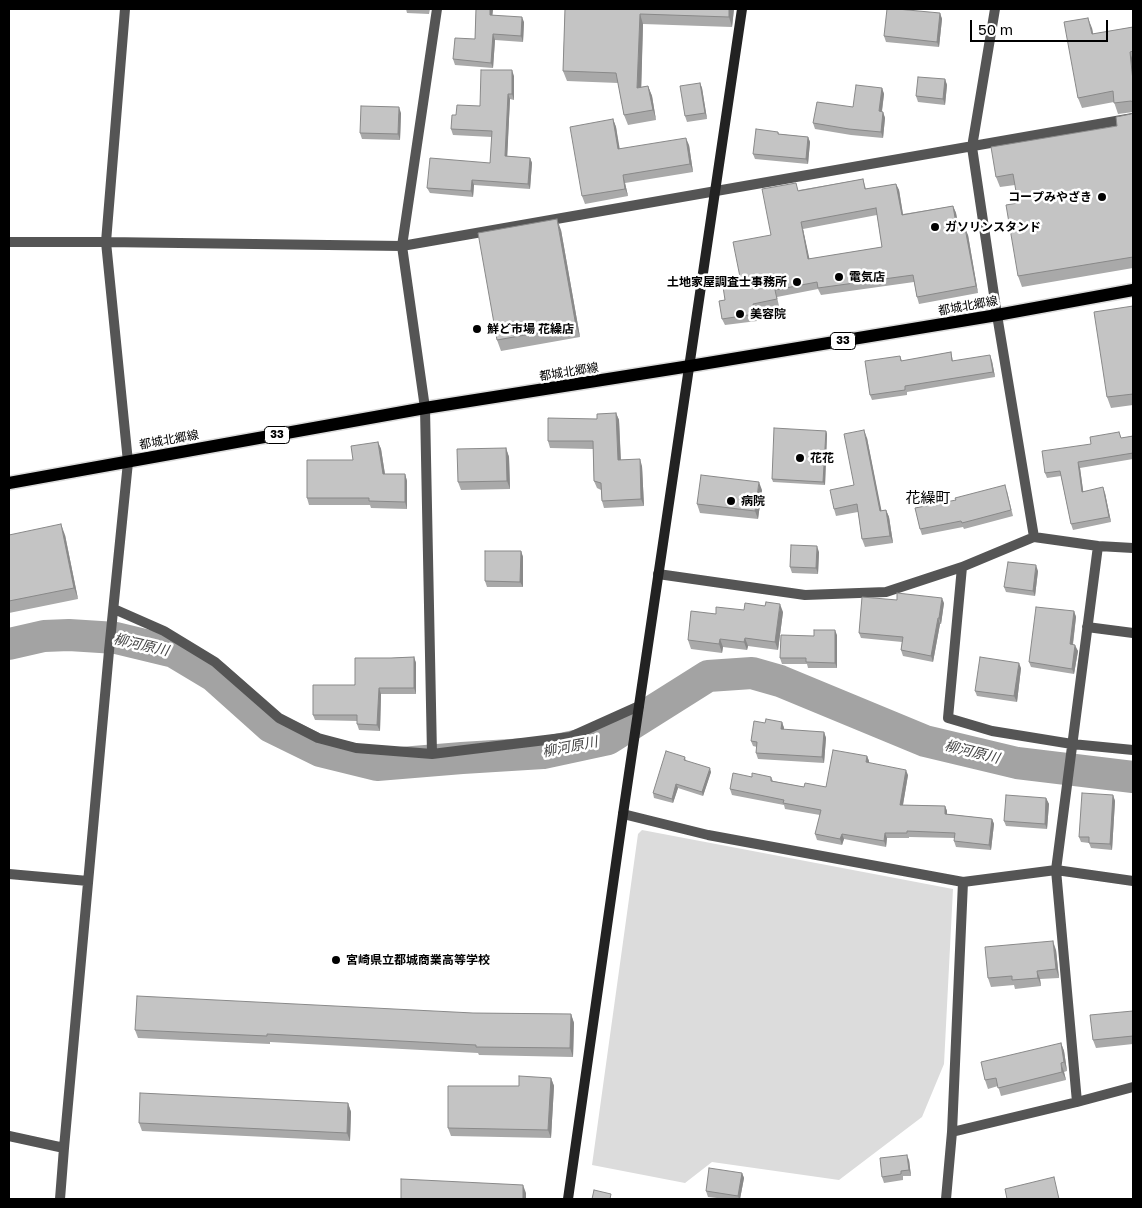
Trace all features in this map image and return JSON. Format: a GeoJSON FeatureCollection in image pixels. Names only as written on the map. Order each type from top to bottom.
{"type":"FeatureCollection","features":[{"type":"Feature","properties":{"kind":"main road","name":"都城北郷線"},"geometry":{"type":"LineString","coordinates":[[9,483],[425,408],[997,315],[1133,290]]}},
{"type":"Feature","properties":{"kind":"street"},"geometry":{"type":"LineString","coordinates":[[60,1199],[109,651],[128,462],[106,242],[125,9]]}},
{"type":"Feature","properties":{"kind":"street"},"geometry":{"type":"LineString","coordinates":[[432,754],[425,408],[402,246],[437,9]]}},
{"type":"Feature","properties":{"kind":"street"},"geometry":{"type":"LineString","coordinates":[[568,1199],[742,9]]}},
{"type":"Feature","properties":{"kind":"street"},"geometry":{"type":"LineString","coordinates":[[994,9],[972,147],[997,315],[1034,537]]}},
{"type":"Feature","properties":{"kind":"street"},"geometry":{"type":"LineString","coordinates":[[9,242],[402,246],[1133,118]]}},
{"type":"Feature","properties":{"kind":"street"},"geometry":{"type":"LineString","coordinates":[[658,574],[806,595],[886,592],[962,566],[1034,537],[1098,546],[1133,548]]}},
{"type":"Feature","properties":{"kind":"street"},"geometry":{"type":"LineString","coordinates":[[1077,1102],[1056,870],[1098,546]]}},
{"type":"Feature","properties":{"kind":"street"},"geometry":{"type":"LineString","coordinates":[[962,566],[948,718],[992,731],[1071,748],[1133,750]]}},
{"type":"Feature","properties":{"kind":"street"},"geometry":{"type":"LineString","coordinates":[[114,609],[164,630],[215,662],[280,718],[318,738],[356,748],[432,754],[570,737],[639,706]]}},
{"type":"Feature","properties":{"kind":"street"},"geometry":{"type":"LineString","coordinates":[[1087,627],[1133,633]]}},
{"type":"Feature","properties":{"kind":"street"},"geometry":{"type":"LineString","coordinates":[[623,814],[708,835],[963,882],[1056,870],[1133,881]]}},
{"type":"Feature","properties":{"kind":"street"},"geometry":{"type":"LineString","coordinates":[[9,874],[88,881]]}},
{"type":"Feature","properties":{"kind":"street"},"geometry":{"type":"LineString","coordinates":[[946,1199],[952,1132],[963,882]]}},
{"type":"Feature","properties":{"kind":"street"},"geometry":{"type":"LineString","coordinates":[[952,1132],[1133,1087]]}},
{"type":"Feature","properties":{"kind":"street"},"geometry":{"type":"LineString","coordinates":[[9,1136],[64,1148]]}},
{"type":"Feature","properties":{"kind":"shaded area"},"geometry":{"type":"Polygon","coordinates":[[[642,830],[953,889],[944,1064],[922,1117],[839,1180],[712,1162],[685,1183],[592,1165],[638,834],[642,830]]]}},
{"type":"Feature","properties":{"kind":"building"},"geometry":{"type":"Polygon","coordinates":[[[476,9],[490,9],[490,15],[522,17],[521,36],[493,34],[491,63],[453,59],[455,38],[475,39],[476,9]]]}},
{"type":"Feature","properties":{"kind":"building"},"geometry":{"type":"Polygon","coordinates":[[[565,9],[729,9],[729,17],[640,14],[637,88],[648,86],[653,110],[624,115],[616,73],[563,71],[565,9]]]}},
{"type":"Feature","properties":{"kind":"building"},"geometry":{"type":"Polygon","coordinates":[[[887,9],[940,13],[937,42],[884,36],[887,9]]]}},
{"type":"Feature","properties":{"kind":"building"},"geometry":{"type":"Polygon","coordinates":[[[1088,18],[1092,34],[1133,27],[1133,51],[1130,52],[1133,102],[1114,103],[1113,91],[1078,98],[1064,22],[1088,18]]]}},
{"type":"Feature","properties":{"kind":"building"},"geometry":{"type":"Polygon","coordinates":[[[481,70],[512,70],[512,94],[508,94],[505,156],[530,158],[528,184],[472,180],[471,191],[427,188],[430,158],[490,163],[492,131],[451,129],[452,115],[456,115],[457,105],[480,106],[481,70]]]}},
{"type":"Feature","properties":{"kind":"building"},"geometry":{"type":"Polygon","coordinates":[[[918,77],[945,79],[943,99],[916,96],[918,77]]]}},
{"type":"Feature","properties":{"kind":"building"},"geometry":{"type":"Polygon","coordinates":[[[700,83],[705,113],[685,116],[680,86],[700,83]]]}},
{"type":"Feature","properties":{"kind":"building"},"geometry":{"type":"Polygon","coordinates":[[[856,85],[882,88],[879,111],[883,112],[881,132],[813,123],[817,102],[853,107],[856,85]]]}},
{"type":"Feature","properties":{"kind":"building"},"geometry":{"type":"Polygon","coordinates":[[[361,106],[399,107],[398,134],[360,133],[361,106]]]}},
{"type":"Feature","properties":{"kind":"building"},"geometry":{"type":"Polygon","coordinates":[[[1133,113],[1133,257],[1018,276],[1006,205],[1018,203],[1013,174],[996,177],[991,147],[1117,126],[1116,117],[1133,113]]]}},
{"type":"Feature","properties":{"kind":"building"},"geometry":{"type":"Polygon","coordinates":[[[613,119],[618,149],[686,138],[690,164],[623,175],[625,189],[582,196],[570,127],[613,119]]]}},
{"type":"Feature","properties":{"kind":"building"},"geometry":{"type":"Polygon","coordinates":[[[756,129],[778,132],[778,134],[808,137],[806,159],[753,154],[756,129]]]}},
{"type":"Feature","properties":{"kind":"building"},"geometry":{"type":"Polygon","coordinates":[[[863,179],[865,189],[896,184],[902,215],[953,206],[957,229],[965,228],[976,286],[917,297],[913,275],[818,288],[817,282],[775,290],[777,299],[753,304],[755,314],[722,319],[719,301],[725,300],[722,280],[740,277],[733,242],[771,235],[762,189],[796,183],[798,191],[863,179]],[[876,208],[801,222],[808,259],[882,247],[876,208]]]}},
{"type":"Feature","properties":{"kind":"building"},"geometry":{"type":"Polygon","coordinates":[[[557,219],[576,326],[497,340],[478,233],[557,219]]]}},
{"type":"Feature","properties":{"kind":"building"},"geometry":{"type":"Polygon","coordinates":[[[1133,306],[1133,394],[1107,397],[1094,312],[1133,306]]]}},
{"type":"Feature","properties":{"kind":"building"},"geometry":{"type":"Polygon","coordinates":[[[951,352],[952,361],[990,355],[993,372],[905,386],[905,390],[870,395],[865,361],[900,356],[901,361],[951,352]]]}},
{"type":"Feature","properties":{"kind":"building"},"geometry":{"type":"Polygon","coordinates":[[[616,413],[618,460],[640,459],[641,499],[602,501],[601,483],[594,481],[593,441],[548,441],[548,418],[597,419],[597,414],[616,413]]]}},
{"type":"Feature","properties":{"kind":"building","name":"花花"},"geometry":{"type":"Polygon","coordinates":[[[774,428],[826,431],[823,482],[772,479],[774,428]]]}},
{"type":"Feature","properties":{"kind":"building"},"geometry":{"type":"Polygon","coordinates":[[[864,430],[880,511],[886,510],[890,536],[862,539],[857,504],[834,509],[830,490],[854,485],[844,434],[864,430]]]}},
{"type":"Feature","properties":{"kind":"building"},"geometry":{"type":"Polygon","coordinates":[[[1119,432],[1121,438],[1133,436],[1133,453],[1078,462],[1082,492],[1103,487],[1109,517],[1071,524],[1060,471],[1045,473],[1042,451],[1091,444],[1090,437],[1119,432]]]}},
{"type":"Feature","properties":{"kind":"building"},"geometry":{"type":"Polygon","coordinates":[[[378,442],[383,474],[405,474],[405,502],[369,501],[369,498],[307,498],[307,460],[353,460],[351,446],[378,442]]]}},
{"type":"Feature","properties":{"kind":"building"},"geometry":{"type":"Polygon","coordinates":[[[506,448],[507,481],[458,482],[457,449],[506,448]]]}},
{"type":"Feature","properties":{"kind":"building","name":"病院"},"geometry":{"type":"Polygon","coordinates":[[[701,475],[759,482],[755,511],[697,504],[701,475]]]}},
{"type":"Feature","properties":{"kind":"building"},"geometry":{"type":"Polygon","coordinates":[[[1005,485],[1011,510],[962,523],[961,521],[920,529],[915,508],[956,500],[955,498],[1005,485]]]}},
{"type":"Feature","properties":{"kind":"building"},"geometry":{"type":"Polygon","coordinates":[[[61,524],[74,588],[9,601],[9,535],[61,524]]]}},
{"type":"Feature","properties":{"kind":"building"},"geometry":{"type":"Polygon","coordinates":[[[791,545],[817,546],[816,568],[790,567],[791,545]]]}},
{"type":"Feature","properties":{"kind":"building"},"geometry":{"type":"Polygon","coordinates":[[[485,551],[521,551],[520,582],[485,581],[485,551]]]}},
{"type":"Feature","properties":{"kind":"building"},"geometry":{"type":"Polygon","coordinates":[[[1008,562],[1036,565],[1033,591],[1004,587],[1008,562]]]}},
{"type":"Feature","properties":{"kind":"building"},"geometry":{"type":"Polygon","coordinates":[[[897,593],[942,598],[931,656],[901,650],[903,637],[859,633],[862,597],[897,600],[897,593]]]}},
{"type":"Feature","properties":{"kind":"building"},"geometry":{"type":"Polygon","coordinates":[[[766,602],[780,604],[775,642],[745,638],[744,642],[720,639],[719,644],[688,640],[691,611],[716,614],[716,607],[744,610],[745,603],[765,606],[766,602]]]}},
{"type":"Feature","properties":{"kind":"building"},"geometry":{"type":"Polygon","coordinates":[[[1036,607],[1074,611],[1070,644],[1075,645],[1072,669],[1029,662],[1036,607]]]}},
{"type":"Feature","properties":{"kind":"building"},"geometry":{"type":"Polygon","coordinates":[[[814,630],[835,630],[835,663],[806,662],[806,658],[780,658],[781,635],[814,636],[814,630]]]}},
{"type":"Feature","properties":{"kind":"building"},"geometry":{"type":"Polygon","coordinates":[[[414,657],[414,688],[379,688],[377,725],[357,724],[357,715],[313,715],[313,685],[355,685],[355,658],[414,657]]]}},
{"type":"Feature","properties":{"kind":"building"},"geometry":{"type":"Polygon","coordinates":[[[980,657],[1019,663],[1014,696],[975,691],[980,657]]]}},
{"type":"Feature","properties":{"kind":"building"},"geometry":{"type":"Polygon","coordinates":[[[766,719],[782,722],[781,729],[824,732],[822,757],[756,753],[757,742],[751,741],[754,721],[765,723],[766,719]]]}},
{"type":"Feature","properties":{"kind":"building"},"geometry":{"type":"Polygon","coordinates":[[[833,750],[867,756],[866,762],[906,770],[900,805],[945,806],[945,814],[992,819],[989,845],[954,841],[955,833],[907,831],[907,833],[885,833],[884,841],[842,834],[840,839],[815,834],[821,810],[783,803],[784,800],[730,789],[733,773],[752,777],[752,773],[771,777],[771,781],[804,787],[805,783],[826,787],[833,750]]]}},
{"type":"Feature","properties":{"kind":"building"},"geometry":{"type":"Polygon","coordinates":[[[666,751],[685,757],[684,760],[710,768],[702,792],[676,784],[672,799],[653,793],[666,751]]]}},
{"type":"Feature","properties":{"kind":"building"},"geometry":{"type":"Polygon","coordinates":[[[1082,793],[1113,795],[1110,844],[1089,843],[1089,837],[1079,837],[1082,793]]]}},
{"type":"Feature","properties":{"kind":"building"},"geometry":{"type":"Polygon","coordinates":[[[1006,795],[1046,798],[1045,824],[1004,821],[1006,795]]]}},
{"type":"Feature","properties":{"kind":"building"},"geometry":{"type":"Polygon","coordinates":[[[1053,941],[1056,969],[1037,971],[1038,978],[1012,980],[1012,976],[988,978],[985,947],[1053,941]]]}},
{"type":"Feature","properties":{"kind":"building"},"geometry":{"type":"Polygon","coordinates":[[[137,996],[473,1013],[571,1014],[570,1048],[476,1047],[476,1045],[267,1034],[267,1036],[135,1030],[137,996]]]}},
{"type":"Feature","properties":{"kind":"building"},"geometry":{"type":"Polygon","coordinates":[[[1133,1011],[1133,1036],[1093,1040],[1090,1015],[1133,1011]]]}},
{"type":"Feature","properties":{"kind":"building"},"geometry":{"type":"Polygon","coordinates":[[[1061,1043],[1064,1062],[1061,1063],[1062,1072],[998,1088],[996,1078],[985,1080],[981,1062],[1061,1043]]]}},
{"type":"Feature","properties":{"kind":"building"},"geometry":{"type":"Polygon","coordinates":[[[519,1076],[551,1078],[548,1130],[448,1128],[448,1086],[519,1086],[519,1076]]]}},
{"type":"Feature","properties":{"kind":"building"},"geometry":{"type":"Polygon","coordinates":[[[140,1093],[348,1103],[347,1133],[139,1123],[140,1093]]]}},
{"type":"Feature","properties":{"kind":"building"},"geometry":{"type":"Polygon","coordinates":[[[907,1155],[909,1170],[901,1171],[901,1174],[882,1177],[880,1158],[907,1155]]]}},
{"type":"Feature","properties":{"kind":"building"},"geometry":{"type":"Polygon","coordinates":[[[709,1168],[742,1173],[738,1196],[706,1191],[709,1168]]]}},
{"type":"Feature","properties":{"kind":"building"},"geometry":{"type":"Polygon","coordinates":[[[1054,1177],[1059,1199],[1007,1199],[1005,1189],[1054,1177]]]}},
{"type":"Feature","properties":{"kind":"building"},"geometry":{"type":"Polygon","coordinates":[[[401,1179],[523,1185],[523,1199],[401,1199],[401,1179]]]}},
{"type":"Feature","properties":{"kind":"building"},"geometry":{"type":"Polygon","coordinates":[[[594,1190],[611,1194],[610,1199],[592,1199],[594,1190]]]}},
{"type":"Feature","properties":{"kind":"waterway","name":"柳河原川"},"geometry":{"type":"LineString","coordinates":[[9,644],[44,636],[69,635],[116,638],[174,652],[214,676],[271,727],[320,751],[377,765],[543,753],[608,739],[708,676],[752,673],[780,681],[925,741],[1017,763],[1133,777]]}},
{"type":"Feature","properties":{"kind":"place","name":"コープみやざき"},"geometry":{"type":"Point","coordinates":[1102,197]}},
{"type":"Feature","properties":{"kind":"place","name":"ガソリンスタンド"},"geometry":{"type":"Point","coordinates":[935,227]}},
{"type":"Feature","properties":{"kind":"place","name":"電気店"},"geometry":{"type":"Point","coordinates":[839,277]}},
{"type":"Feature","properties":{"kind":"place","name":"土地家屋調査士事務所"},"geometry":{"type":"Point","coordinates":[797,282]}},
{"type":"Feature","properties":{"kind":"place","name":"美容院"},"geometry":{"type":"Point","coordinates":[740,314]}},
{"type":"Feature","properties":{"kind":"place","name":"鮮ど市場 花繰店"},"geometry":{"type":"Point","coordinates":[477,329]}},
{"type":"Feature","properties":{"kind":"place","name":"花花"},"geometry":{"type":"Point","coordinates":[800,458]}},
{"type":"Feature","properties":{"kind":"place","name":"病院"},"geometry":{"type":"Point","coordinates":[731,501]}},
{"type":"Feature","properties":{"kind":"place","name":"宮崎県立都城商業高等学校"},"geometry":{"type":"Point","coordinates":[336,960]}},
{"type":"Feature","properties":{"kind":"district","name":"花繰町"},"geometry":{"type":"Point","coordinates":[928,498]}}]}
